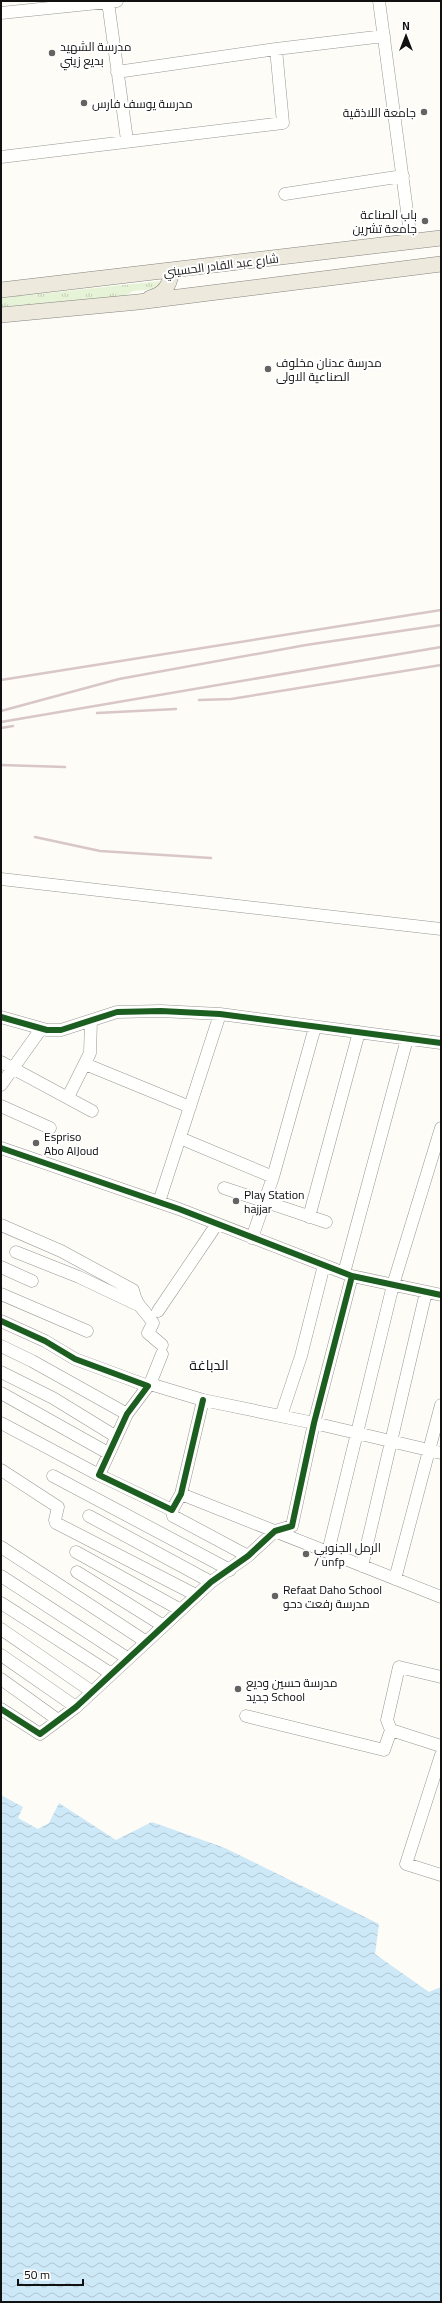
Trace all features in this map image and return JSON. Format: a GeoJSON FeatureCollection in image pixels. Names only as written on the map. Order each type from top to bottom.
{"type":"FeatureCollection","features":[{"type":"Feature","properties":{"kind":"main road","name":"شارع عبد القادر الحسيني"},"geometry":{"type":"LineString","coordinates":[[1,290],[172,272],[441,238]]}},
{"type":"Feature","properties":{"kind":"main road"},"geometry":{"type":"LineString","coordinates":[[1,315],[138,302],[441,264]]}},
{"type":"Feature","properties":{"kind":"main road"},"geometry":{"type":"LineString","coordinates":[[138,302],[161,295],[169,285],[172,272]]}},
{"type":"Feature","properties":{"kind":"street"},"geometry":{"type":"LineString","coordinates":[[379,1],[411,241]]}},
{"type":"Feature","properties":{"kind":"street"},"geometry":{"type":"LineString","coordinates":[[1,13],[70,3],[113,2],[117,72],[127,140]]}},
{"type":"Feature","properties":{"kind":"street"},"geometry":{"type":"LineString","coordinates":[[117,72],[276,48],[384,36]]}},
{"type":"Feature","properties":{"kind":"street"},"geometry":{"type":"LineString","coordinates":[[1,157],[127,140],[283,123],[276,48]]}},
{"type":"Feature","properties":{"kind":"street"},"geometry":{"type":"LineString","coordinates":[[285,194],[403,176]]}},
{"type":"Feature","properties":{"kind":"street"},"geometry":{"type":"LineString","coordinates":[[1,879],[441,929]]}},
{"type":"Feature","properties":{"kind":"street"},"geometry":{"type":"LineString","coordinates":[[1,1017],[41,1029],[61,1030],[108,1014],[126,1011],[220,1014],[441,1043]]}},
{"type":"Feature","properties":{"kind":"street"},"geometry":{"type":"LineString","coordinates":[[159,1202],[220,1014]]}},
{"type":"Feature","properties":{"kind":"street"},"geometry":{"type":"LineString","coordinates":[[68,1096],[90,1053],[91,1021]]}},
{"type":"Feature","properties":{"kind":"street"},"geometry":{"type":"LineString","coordinates":[[252,1238],[273,1177],[315,1027]]}},
{"type":"Feature","properties":{"kind":"street"},"geometry":{"type":"LineString","coordinates":[[1,1085],[41,1029]]}},
{"type":"Feature","properties":{"kind":"street"},"geometry":{"type":"LineString","coordinates":[[309,1216],[359,1032]]}},
{"type":"Feature","properties":{"kind":"street"},"geometry":{"type":"LineString","coordinates":[[1,1709],[40,1734],[76,1707],[91,1691],[179,1609],[211,1582],[248,1556],[275,1531],[292,1526],[348,1274],[407,1039]]}},
{"type":"Feature","properties":{"kind":"street"},"geometry":{"type":"LineString","coordinates":[[1,1062],[68,1096],[92,1111]]}},
{"type":"Feature","properties":{"kind":"street"},"geometry":{"type":"LineString","coordinates":[[85,1064],[190,1107]]}},
{"type":"Feature","properties":{"kind":"street"},"geometry":{"type":"LineString","coordinates":[[1,1106],[50,1128]]}},
{"type":"Feature","properties":{"kind":"street"},"geometry":{"type":"LineString","coordinates":[[328,1552],[393,1285],[441,1128]]}},
{"type":"Feature","properties":{"kind":"street"},"geometry":{"type":"LineString","coordinates":[[180,1138],[273,1177]]}},
{"type":"Feature","properties":{"kind":"street"},"geometry":{"type":"LineString","coordinates":[[1,1148],[159,1202],[348,1274],[441,1295]]}},
{"type":"Feature","properties":{"kind":"street"},"geometry":{"type":"LineString","coordinates":[[224,1188],[326,1222]]}},
{"type":"Feature","properties":{"kind":"street"},"geometry":{"type":"LineString","coordinates":[[158,1311],[217,1224]]}},
{"type":"Feature","properties":{"kind":"street"},"geometry":{"type":"LineString","coordinates":[[1,1225],[61,1251],[133,1290],[136,1304]]}},
{"type":"Feature","properties":{"kind":"street"},"geometry":{"type":"LineString","coordinates":[[16,1252],[79,1277],[136,1304],[146,1312],[153,1323],[148,1333],[149,1336],[162,1349],[149,1385],[127,1414],[115,1436],[99,1475]]}},
{"type":"Feature","properties":{"kind":"street"},"geometry":{"type":"LineString","coordinates":[[281,1416],[305,1341],[324,1265]]}},
{"type":"Feature","properties":{"kind":"street"},"geometry":{"type":"LineString","coordinates":[[1,1267],[32,1281]]}},
{"type":"Feature","properties":{"kind":"street"},"geometry":{"type":"LineString","coordinates":[[362,1566],[426,1292]]}},
{"type":"Feature","properties":{"kind":"street"},"geometry":{"type":"LineString","coordinates":[[1,1294],[87,1331]]}},
{"type":"Feature","properties":{"kind":"street"},"geometry":{"type":"LineString","coordinates":[[1,1321],[45,1341],[75,1359],[149,1385],[203,1400],[314,1423],[441,1453]]}},
{"type":"Feature","properties":{"kind":"street"},"geometry":{"type":"LineString","coordinates":[[1,1346],[32,1361],[127,1414]]}},
{"type":"Feature","properties":{"kind":"street"},"geometry":{"type":"LineString","coordinates":[[1,1372],[53,1398],[115,1436]]}},
{"type":"Feature","properties":{"kind":"street"},"geometry":{"type":"LineString","coordinates":[[1,1393],[108,1453]]}},
{"type":"Feature","properties":{"kind":"street"},"geometry":{"type":"LineString","coordinates":[[203,1400],[181,1494],[172,1510],[173,1516],[248,1556]]}},
{"type":"Feature","properties":{"kind":"street"},"geometry":{"type":"LineString","coordinates":[[395,1579],[441,1405]]}},
{"type":"Feature","properties":{"kind":"street"},"geometry":{"type":"LineString","coordinates":[[1,1423],[99,1475],[172,1510]]}},
{"type":"Feature","properties":{"kind":"street"},"geometry":{"type":"LineString","coordinates":[[3,1476],[58,1507],[55,1520],[56,1523],[196,1595]]}},
{"type":"Feature","properties":{"kind":"street"},"geometry":{"type":"LineString","coordinates":[[53,1476],[230,1570]]}},
{"type":"Feature","properties":{"kind":"street"},"geometry":{"type":"LineString","coordinates":[[181,1494],[441,1597]]}},
{"type":"Feature","properties":{"kind":"street"},"geometry":{"type":"LineString","coordinates":[[89,1516],[211,1582]]}},
{"type":"Feature","properties":{"kind":"street"},"geometry":{"type":"LineString","coordinates":[[1,1547],[145,1641]]}},
{"type":"Feature","properties":{"kind":"street"},"geometry":{"type":"LineString","coordinates":[[76,1552],[179,1609]]}},
{"type":"Feature","properties":{"kind":"street"},"geometry":{"type":"LineString","coordinates":[[77,1572],[162,1625]]}},
{"type":"Feature","properties":{"kind":"street"},"geometry":{"type":"LineString","coordinates":[[1,1576],[127,1658]]}},
{"type":"Feature","properties":{"kind":"street"},"geometry":{"type":"LineString","coordinates":[[1,1603],[110,1673]]}},
{"type":"Feature","properties":{"kind":"street"},"geometry":{"type":"LineString","coordinates":[[1,1629],[91,1691]]}},
{"type":"Feature","properties":{"kind":"street"},"geometry":{"type":"LineString","coordinates":[[1,1655],[76,1707]]}},
{"type":"Feature","properties":{"kind":"street"},"geometry":{"type":"LineString","coordinates":[[246,1716],[384,1750],[391,1730],[387,1720],[399,1667],[441,1677]]}},
{"type":"Feature","properties":{"kind":"street"},"geometry":{"type":"LineString","coordinates":[[1,1679],[58,1720]]}},
{"type":"Feature","properties":{"kind":"street"},"geometry":{"type":"LineString","coordinates":[[391,1730],[441,1746]]}},
{"type":"Feature","properties":{"kind":"street"},"geometry":{"type":"LineString","coordinates":[[441,1755],[406,1864],[441,1875]]}},
{"type":"Feature","properties":{"kind":"green space"},"geometry":{"type":"Polygon","coordinates":[[[161,281],[157,289],[133,291],[125,296],[1,309],[1,298],[161,281]]]}},
{"type":"Feature","properties":{"kind":"water"},"geometry":{"type":"Polygon","coordinates":[[[1,1795],[23,1807],[18,1818],[38,1829],[49,1823],[59,1803],[116,1840],[152,1822],[225,1848],[379,1924],[375,1954],[429,1992],[441,1987],[441,2302],[1,2302],[1,1795]]]}},
{"type":"Feature","properties":{"kind":"railway"},"geometry":{"type":"LineString","coordinates":[[1,680],[441,610]]}},
{"type":"Feature","properties":{"kind":"railway"},"geometry":{"type":"LineString","coordinates":[[1,711],[119,679],[306,645],[441,625]]}},
{"type":"Feature","properties":{"kind":"railway"},"geometry":{"type":"LineString","coordinates":[[1,722],[441,647]]}},
{"type":"Feature","properties":{"kind":"railway"},"geometry":{"type":"LineString","coordinates":[[199,700],[231,699],[441,665]]}},
{"type":"Feature","properties":{"kind":"railway"},"geometry":{"type":"LineString","coordinates":[[97,713],[176,709]]}},
{"type":"Feature","properties":{"kind":"railway"},"geometry":{"type":"LineString","coordinates":[[1,728],[13,726]]}},
{"type":"Feature","properties":{"kind":"railway"},"geometry":{"type":"LineString","coordinates":[[1,765],[65,767]]}},
{"type":"Feature","properties":{"kind":"railway"},"geometry":{"type":"LineString","coordinates":[[35,837],[100,851],[211,858]]}},
{"type":"Feature","properties":{"kind":"cycle path"},"geometry":{"type":"LineString","coordinates":[[1,1017],[47,1030],[61,1030],[117,1012],[161,1011],[220,1014],[441,1043]]}},
{"type":"Feature","properties":{"kind":"cycle path"},"geometry":{"type":"LineString","coordinates":[[1,1148],[179,1209],[352,1276],[441,1295]]}},
{"type":"Feature","properties":{"kind":"cycle path"},"geometry":{"type":"LineString","coordinates":[[1,1709],[40,1734],[76,1707],[211,1582],[248,1556],[275,1531],[292,1526],[314,1423],[352,1276]]}},
{"type":"Feature","properties":{"kind":"cycle path"},"geometry":{"type":"LineString","coordinates":[[1,1321],[45,1341],[75,1359],[148,1386],[127,1414],[99,1475],[172,1510],[181,1494],[203,1400]]}},
{"type":"Feature","properties":{"kind":"place","name":"مدرسة الشهيد بديع زيني"},"geometry":{"type":"Point","coordinates":[52,53]}},
{"type":"Feature","properties":{"kind":"place","name":"مدرسة يوسف فارس"},"geometry":{"type":"Point","coordinates":[84,103]}},
{"type":"Feature","properties":{"kind":"place","name":"جامعة اللاذقية"},"geometry":{"type":"Point","coordinates":[424,112]}},
{"type":"Feature","properties":{"kind":"place","name":"باب الصناعة جامعة تشرين"},"geometry":{"type":"Point","coordinates":[425,221]}},
{"type":"Feature","properties":{"kind":"place","name":"مدرسة عدنان مخلوف الصناعية الاولى"},"geometry":{"type":"Point","coordinates":[268,369]}},
{"type":"Feature","properties":{"kind":"place","name":"Espriso Abo AlJoud"},"geometry":{"type":"Point","coordinates":[36,1143]}},
{"type":"Feature","properties":{"kind":"place","name":"Play Station hajjar"},"geometry":{"type":"Point","coordinates":[236,1201]}},
{"type":"Feature","properties":{"kind":"place","name":"الرمل الجنوبي / unfp"},"geometry":{"type":"Point","coordinates":[306,1554]}},
{"type":"Feature","properties":{"kind":"place","name":"Refaat Daho School مدرسة رفعت دحو"},"geometry":{"type":"Point","coordinates":[275,1596]}},
{"type":"Feature","properties":{"kind":"place","name":"مدرسة حسين وديع جديد School"},"geometry":{"type":"Point","coordinates":[238,1689]}},
{"type":"Feature","properties":{"kind":"district","name":"الدباغة"},"geometry":{"type":"Point","coordinates":[209,1365]}}]}
